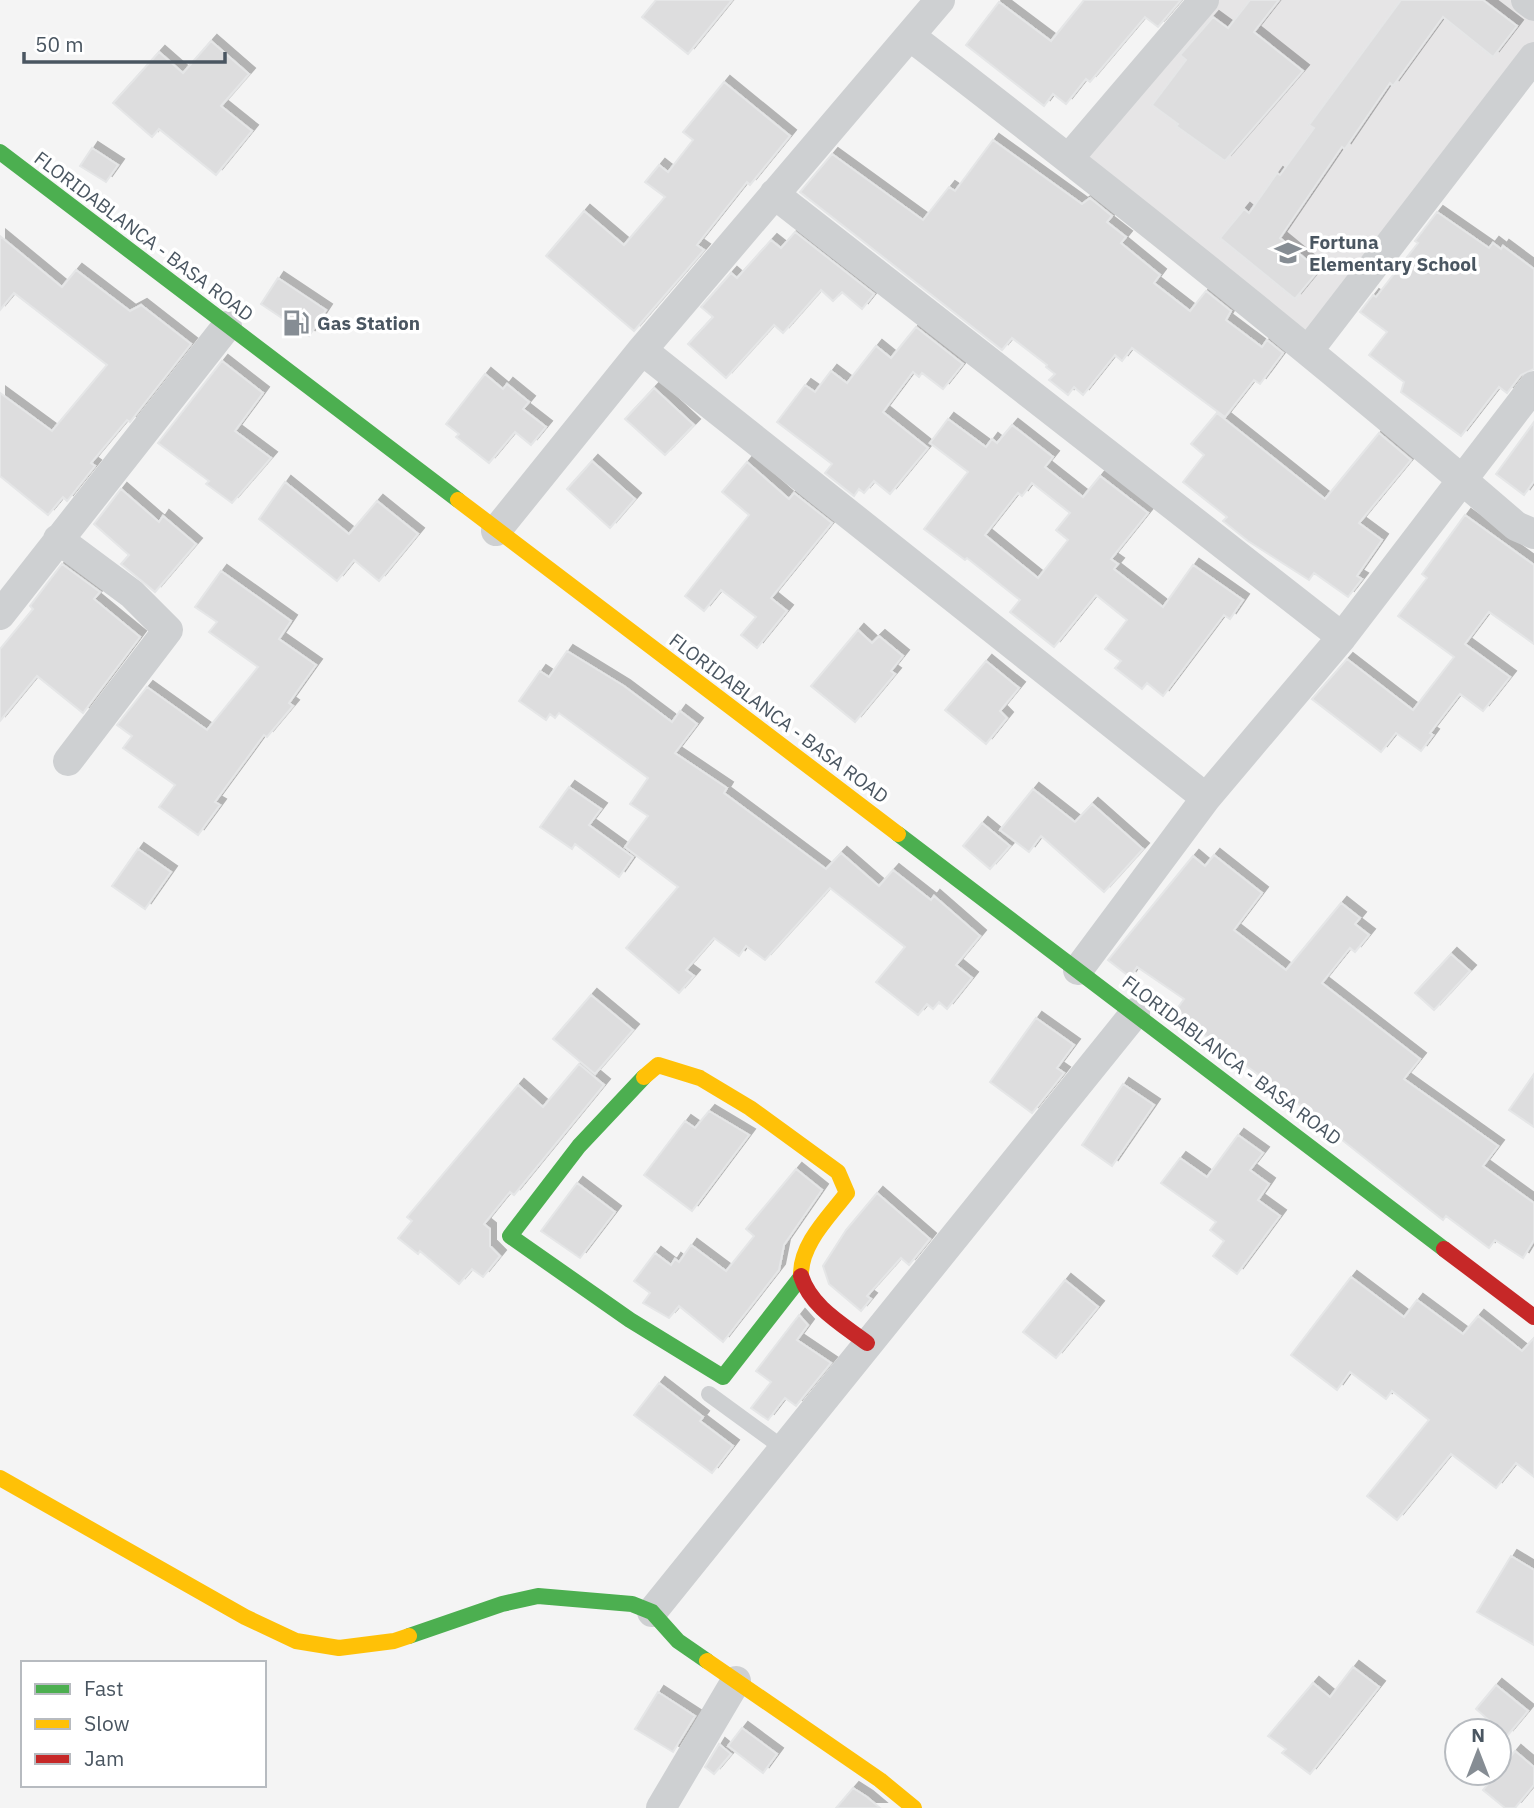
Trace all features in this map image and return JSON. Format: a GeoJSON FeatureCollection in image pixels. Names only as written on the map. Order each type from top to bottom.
{"type":"FeatureCollection","features":[{"type":"Feature","properties":{"kind":"street"},"geometry":{"type":"LineString","coordinates":[[496,531],[642,350],[940,0]]}},
{"type":"Feature","properties":{"kind":"street"},"geometry":{"type":"LineString","coordinates":[[1069,158],[1204,0]]}},
{"type":"Feature","properties":{"kind":"street"},"geometry":{"type":"LineString","coordinates":[[1526,0],[1534,6]]}},
{"type":"Feature","properties":{"kind":"street"},"geometry":{"type":"LineString","coordinates":[[910,36],[1069,158],[1308,351],[1516,526],[1534,534]]}},
{"type":"Feature","properties":{"kind":"street"},"geometry":{"type":"LineString","coordinates":[[1308,351],[1534,57]]}},
{"type":"Feature","properties":{"kind":"street","name":"FLORIDABLANCA - BASA ROAD"},"geometry":{"type":"LineString","coordinates":[[0,152],[1534,1317]]}},
{"type":"Feature","properties":{"kind":"street"},"geometry":{"type":"LineString","coordinates":[[774,194],[1342,637]]}},
{"type":"Feature","properties":{"kind":"street"},"geometry":{"type":"LineString","coordinates":[[0,615],[227,326]]}},
{"type":"Feature","properties":{"kind":"street"},"geometry":{"type":"LineString","coordinates":[[642,350],[1206,798]]}},
{"type":"Feature","properties":{"kind":"street"},"geometry":{"type":"LineString","coordinates":[[1078,970],[1206,798],[1342,637],[1534,386]]}},
{"type":"Feature","properties":{"kind":"street"},"geometry":{"type":"LineString","coordinates":[[58,539],[132,594],[168,630],[68,761]]}},
{"type":"Feature","properties":{"kind":"street"},"geometry":{"type":"LineString","coordinates":[[652,1612],[1135,1013]]}},
{"type":"Feature","properties":{"kind":"street"},"geometry":{"type":"LineString","coordinates":[[801,1277],[723,1377],[630,1320],[510,1236],[571,1156],[637,1082],[658,1065],[676,1066],[710,1084],[838,1172],[847,1193],[801,1261],[801,1277],[816,1304],[867,1343]]}},
{"type":"Feature","properties":{"kind":"street"},"geometry":{"type":"LineString","coordinates":[[0,1478],[296,1642],[339,1648],[394,1641],[502,1604],[538,1596],[632,1604],[652,1612],[678,1642],[880,1780],[914,1808]]}},
{"type":"Feature","properties":{"kind":"street"},"geometry":{"type":"LineString","coordinates":[[661,1808],[736,1681]]}},
{"type":"Feature","properties":{"kind":"lane"},"geometry":{"type":"LineString","coordinates":[[709,1394],[783,1448]]}},
{"type":"Feature","properties":{"kind":"shaded area","name":"Fortuna Elementary School"},"geometry":{"type":"Polygon","coordinates":[[[1212,0],[1512,0],[1534,16],[1534,52],[1309,345],[1082,161],[1212,0]]]}},
{"type":"Feature","properties":{"kind":"building"},"geometry":{"type":"Polygon","coordinates":[[[656,0],[732,0],[688,54],[642,17],[656,0]]]}},
{"type":"Feature","properties":{"kind":"building"},"geometry":{"type":"Polygon","coordinates":[[[1084,0],[1181,0],[1158,27],[1145,17],[1090,82],[1086,79],[1066,104],[1053,94],[1044,106],[966,45],[999,2],[1051,41],[1084,0]]]}},
{"type":"Feature","properties":{"kind":"building"},"geometry":{"type":"Polygon","coordinates":[[[1250,0],[1279,0],[1254,32],[1303,71],[1225,161],[1152,105],[1186,60],[1180,55],[1213,17],[1228,28],[1250,0]]]}},
{"type":"Feature","properties":{"kind":"building"},"geometry":{"type":"Polygon","coordinates":[[[1401,0],[1483,0],[1517,26],[1493,57],[1443,17],[1393,86],[1390,83],[1345,149],[1342,147],[1280,238],[1319,270],[1295,299],[1220,238],[1244,209],[1249,213],[1277,173],[1280,175],[1314,128],[1309,125],[1401,0]]]}},
{"type":"Feature","properties":{"kind":"building"},"geometry":{"type":"Polygon","coordinates":[[[211,41],[249,74],[221,106],[252,131],[216,175],[159,129],[152,137],[113,103],[159,52],[183,73],[211,41]]]}},
{"type":"Feature","properties":{"kind":"building"},"geometry":{"type":"Polygon","coordinates":[[[724,82],[790,136],[750,185],[747,182],[697,245],[704,250],[634,331],[546,256],[584,211],[624,245],[665,197],[645,182],[659,165],[668,172],[693,140],[683,132],[724,82]]]}},
{"type":"Feature","properties":{"kind":"building"},"geometry":{"type":"Polygon","coordinates":[[[993,140],[1082,204],[1090,198],[1112,216],[1107,222],[1126,237],[1121,243],[1160,275],[1154,283],[1190,311],[1206,291],[1231,311],[1226,320],[1262,347],[1267,340],[1283,353],[1260,384],[1254,380],[1225,417],[1132,348],[1122,361],[1115,355],[1083,395],[1074,387],[1068,395],[1049,380],[1055,374],[1047,365],[1012,338],[1002,350],[800,192],[832,154],[923,220],[949,187],[955,191],[993,140]]]}},
{"type":"Feature","properties":{"kind":"building"},"geometry":{"type":"Polygon","coordinates":[[[92,148],[118,165],[106,182],[80,166],[92,148]]]}},
{"type":"Feature","properties":{"kind":"building"},"geometry":{"type":"Polygon","coordinates":[[[1437,212],[1489,248],[1493,243],[1501,249],[1503,246],[1534,269],[1534,369],[1521,375],[1507,393],[1499,387],[1461,436],[1401,392],[1404,382],[1369,355],[1387,332],[1360,312],[1373,295],[1376,297],[1418,243],[1415,241],[1437,212]]]}},
{"type":"Feature","properties":{"kind":"building"},"geometry":{"type":"Polygon","coordinates":[[[795,232],[874,294],[862,309],[842,292],[833,301],[821,290],[783,333],[774,325],[726,378],[688,344],[713,317],[701,307],[731,273],[737,278],[771,240],[781,248],[795,232]]]}},
{"type":"Feature","properties":{"kind":"building"},"geometry":{"type":"Polygon","coordinates":[[[0,236],[62,287],[76,270],[130,311],[141,305],[191,344],[130,422],[127,420],[91,463],[95,466],[67,501],[63,497],[48,515],[0,476],[0,393],[52,431],[107,365],[14,293],[0,310],[0,236]]]}},
{"type":"Feature","properties":{"kind":"building"},"geometry":{"type":"Polygon","coordinates":[[[278,278],[326,310],[309,336],[261,304],[278,278]]]}},
{"type":"Feature","properties":{"kind":"building"},"geometry":{"type":"Polygon","coordinates":[[[916,327],[963,364],[943,389],[922,373],[919,377],[913,372],[883,412],[928,448],[890,494],[874,481],[864,493],[859,489],[854,496],[825,473],[832,464],[777,422],[805,385],[815,392],[831,371],[847,383],[876,346],[891,358],[916,327]]]}},
{"type":"Feature","properties":{"kind":"building"},"geometry":{"type":"Polygon","coordinates":[[[222,361],[263,393],[235,431],[271,458],[232,503],[206,484],[209,481],[158,443],[222,361]]]}},
{"type":"Feature","properties":{"kind":"building"},"geometry":{"type":"Polygon","coordinates":[[[485,374],[503,389],[507,384],[529,402],[523,409],[546,427],[531,445],[515,432],[489,463],[456,437],[459,434],[446,424],[485,374]]]}},
{"type":"Feature","properties":{"kind":"building"},"geometry":{"type":"Polygon","coordinates":[[[654,388],[694,425],[665,455],[625,419],[654,388]]]}},
{"type":"Feature","properties":{"kind":"building"},"geometry":{"type":"Polygon","coordinates":[[[1217,413],[1325,499],[1379,433],[1411,460],[1359,523],[1382,540],[1357,576],[1362,579],[1348,597],[1314,573],[1309,580],[1248,541],[1223,521],[1227,517],[1183,482],[1204,455],[1191,444],[1217,413]]]}},
{"type":"Feature","properties":{"kind":"building"},"geometry":{"type":"Polygon","coordinates":[[[948,419],[986,447],[992,439],[997,443],[1012,425],[1053,457],[1045,467],[1083,497],[1100,476],[1148,513],[1111,559],[1118,564],[1114,569],[1163,607],[1193,565],[1243,600],[1230,619],[1224,615],[1163,696],[1147,683],[1142,689],[1115,668],[1121,661],[1105,649],[1127,620],[1096,595],[1054,647],[1010,612],[1020,600],[967,558],[965,560],[924,529],[968,472],[930,443],[948,419]],[[1032,483],[1022,496],[1018,493],[985,535],[1038,578],[1068,540],[1056,530],[1070,513],[1032,483]]]}},
{"type":"Feature","properties":{"kind":"building"},"geometry":{"type":"Polygon","coordinates":[[[1534,422],[1534,481],[1524,495],[1496,474],[1534,422]]]}},
{"type":"Feature","properties":{"kind":"building"},"geometry":{"type":"Polygon","coordinates":[[[592,461],[635,499],[610,528],[567,489],[592,461]]]}},
{"type":"Feature","properties":{"kind":"building"},"geometry":{"type":"Polygon","coordinates":[[[747,462],[789,499],[794,493],[832,523],[771,598],[787,611],[757,648],[741,635],[756,617],[721,590],[704,611],[685,596],[749,515],[722,492],[747,462]]]}},
{"type":"Feature","properties":{"kind":"building"},"geometry":{"type":"Polygon","coordinates":[[[285,482],[349,534],[377,501],[418,534],[379,581],[354,560],[337,581],[259,519],[285,482]]]}},
{"type":"Feature","properties":{"kind":"building"},"geometry":{"type":"Polygon","coordinates":[[[121,489],[159,522],[163,516],[196,544],[155,592],[121,564],[129,555],[94,524],[121,489]]]}},
{"type":"Feature","properties":{"kind":"building"},"geometry":{"type":"Polygon","coordinates":[[[1465,515],[1534,565],[1534,644],[1489,612],[1465,644],[1510,677],[1483,711],[1460,694],[1430,733],[1433,735],[1421,751],[1396,733],[1381,752],[1312,699],[1347,659],[1413,710],[1454,657],[1398,616],[1427,578],[1422,574],[1465,515]]]}},
{"type":"Feature","properties":{"kind":"building"},"geometry":{"type":"Polygon","coordinates":[[[62,564],[100,592],[94,599],[140,637],[83,713],[37,676],[0,721],[0,649],[33,609],[30,606],[62,564]]]}},
{"type":"Feature","properties":{"kind":"building"},"geometry":{"type":"Polygon","coordinates":[[[221,571],[291,621],[279,639],[316,665],[289,703],[293,706],[267,737],[264,735],[215,802],[220,805],[198,835],[159,807],[175,785],[123,748],[132,736],[117,725],[147,687],[207,730],[258,667],[209,632],[217,622],[195,607],[221,571]]]}},
{"type":"Feature","properties":{"kind":"building"},"geometry":{"type":"Polygon","coordinates":[[[858,630],[872,643],[879,636],[903,656],[891,671],[895,674],[855,722],[811,686],[858,630]]]}},
{"type":"Feature","properties":{"kind":"building"},"geometry":{"type":"Polygon","coordinates":[[[567,651],[624,686],[672,722],[680,711],[697,724],[675,753],[727,788],[724,793],[826,869],[841,853],[879,886],[893,870],[931,900],[934,896],[980,936],[956,965],[972,978],[947,1009],[939,1002],[933,1009],[927,1004],[918,1015],[876,982],[905,947],[830,888],[765,960],[746,946],[739,956],[714,938],[686,970],[694,976],[679,993],[626,948],[678,887],[625,847],[648,816],[630,804],[648,778],[559,713],[555,718],[550,714],[546,720],[519,701],[540,671],[549,677],[567,651]]]}},
{"type":"Feature","properties":{"kind":"building"},"geometry":{"type":"Polygon","coordinates":[[[986,661],[1019,688],[1000,711],[1007,718],[986,744],[945,710],[986,661]]]}},
{"type":"Feature","properties":{"kind":"building"},"geometry":{"type":"Polygon","coordinates":[[[569,787],[601,809],[589,825],[633,857],[619,877],[575,844],[572,849],[540,827],[569,787]]]}},
{"type":"Feature","properties":{"kind":"building"},"geometry":{"type":"Polygon","coordinates":[[[1033,789],[1075,822],[1092,804],[1143,849],[1104,892],[1041,836],[1029,852],[1000,830],[1033,789]]]}},
{"type":"Feature","properties":{"kind":"building"},"geometry":{"type":"Polygon","coordinates":[[[982,823],[1010,846],[990,869],[963,846],[982,823]]]}},
{"type":"Feature","properties":{"kind":"building"},"geometry":{"type":"Polygon","coordinates":[[[138,849],[171,872],[145,909],[112,886],[138,849]]]}},
{"type":"Feature","properties":{"kind":"building"},"geometry":{"type":"Polygon","coordinates":[[[1214,855],[1262,893],[1234,930],[1286,970],[1341,903],[1360,918],[1355,924],[1369,935],[1355,952],[1350,948],[1322,983],[1420,1059],[1404,1079],[1498,1146],[1483,1166],[1534,1203],[1534,1240],[1523,1258],[1495,1240],[1489,1248],[1446,1216],[1443,1220],[1332,1132],[1334,1130],[1174,1013],[1184,999],[1137,967],[1130,977],[1108,960],[1193,856],[1205,866],[1214,855]]]}},
{"type":"Feature","properties":{"kind":"building"},"geometry":{"type":"Polygon","coordinates":[[[1451,954],[1470,971],[1434,1010],[1415,993],[1451,954]]]}},
{"type":"Feature","properties":{"kind":"building"},"geometry":{"type":"Polygon","coordinates":[[[591,995],[633,1030],[595,1074],[553,1039],[591,995]]]}},
{"type":"Feature","properties":{"kind":"building"},"geometry":{"type":"Polygon","coordinates":[[[1036,1018],[1074,1045],[1057,1068],[1064,1073],[1032,1113],[990,1082],[1036,1018]]]}},
{"type":"Feature","properties":{"kind":"building"},"geometry":{"type":"Polygon","coordinates":[[[579,1064],[604,1085],[514,1195],[510,1192],[484,1224],[490,1229],[490,1246],[500,1256],[483,1277],[472,1269],[459,1284],[420,1251],[418,1254],[398,1238],[412,1221],[407,1217],[518,1085],[543,1107],[579,1064]]]}},
{"type":"Feature","properties":{"kind":"building"},"geometry":{"type":"Polygon","coordinates":[[[1534,1074],[1534,1127],[1509,1110],[1534,1074]]]}},
{"type":"Feature","properties":{"kind":"building"},"geometry":{"type":"Polygon","coordinates":[[[1123,1084],[1154,1105],[1112,1166],[1082,1145],[1123,1084]]]}},
{"type":"Feature","properties":{"kind":"building"},"geometry":{"type":"Polygon","coordinates":[[[709,1111],[749,1135],[692,1211],[644,1175],[685,1121],[695,1128],[709,1111]]]}},
{"type":"Feature","properties":{"kind":"building"},"geometry":{"type":"Polygon","coordinates":[[[1238,1135],[1263,1153],[1250,1170],[1269,1184],[1258,1200],[1280,1216],[1237,1274],[1213,1256],[1224,1241],[1210,1230],[1216,1222],[1161,1183],[1180,1158],[1207,1177],[1238,1135]]]}},
{"type":"Feature","properties":{"kind":"building"},"geometry":{"type":"Polygon","coordinates":[[[796,1169],[822,1190],[784,1245],[779,1270],[723,1342],[679,1306],[669,1318],[643,1303],[650,1293],[634,1281],[655,1253],[671,1265],[675,1259],[679,1262],[691,1245],[726,1271],[754,1236],[746,1229],[796,1169]]]}},
{"type":"Feature","properties":{"kind":"building"},"geometry":{"type":"Polygon","coordinates":[[[577,1183],[615,1212],[580,1258],[541,1231],[577,1183]]]}},
{"type":"Feature","properties":{"kind":"building"},"geometry":{"type":"Polygon","coordinates":[[[877,1193],[930,1239],[909,1265],[901,1258],[867,1296],[871,1299],[861,1311],[829,1284],[823,1266],[846,1230],[877,1193]]]}},
{"type":"Feature","properties":{"kind":"building"},"geometry":{"type":"Polygon","coordinates":[[[1351,1277],[1404,1317],[1417,1300],[1463,1334],[1478,1316],[1522,1351],[1534,1338],[1534,1477],[1516,1463],[1496,1488],[1451,1454],[1397,1520],[1367,1496],[1429,1420],[1392,1391],[1386,1399],[1350,1372],[1337,1390],[1291,1355],[1351,1277]]]}},
{"type":"Feature","properties":{"kind":"building"},"geometry":{"type":"Polygon","coordinates":[[[1065,1280],[1098,1307],[1056,1358],[1023,1332],[1065,1280]]]}},
{"type":"Feature","properties":{"kind":"building"},"geometry":{"type":"Polygon","coordinates":[[[799,1315],[808,1325],[797,1340],[831,1363],[796,1406],[785,1398],[768,1420],[751,1408],[771,1382],[756,1371],[799,1315]]]}},
{"type":"Feature","properties":{"kind":"building"},"geometry":{"type":"Polygon","coordinates":[[[659,1383],[703,1417],[700,1421],[733,1446],[712,1473],[634,1415],[659,1383]]]}},
{"type":"Feature","properties":{"kind":"building"},"geometry":{"type":"Polygon","coordinates":[[[1511,1556],[1534,1570],[1534,1645],[1477,1612],[1511,1556]]]}},
{"type":"Feature","properties":{"kind":"building"},"geometry":{"type":"Polygon","coordinates":[[[1353,1667],[1379,1687],[1310,1774],[1282,1753],[1286,1749],[1268,1736],[1313,1683],[1330,1697],[1353,1667]]]}},
{"type":"Feature","properties":{"kind":"building"},"geometry":{"type":"Polygon","coordinates":[[[1496,1685],[1528,1711],[1513,1729],[1513,1717],[1485,1717],[1476,1709],[1496,1685]]]}},
{"type":"Feature","properties":{"kind":"building"},"geometry":{"type":"Polygon","coordinates":[[[658,1692],[695,1716],[673,1752],[635,1729],[658,1692]]]}},
{"type":"Feature","properties":{"kind":"building"},"geometry":{"type":"Polygon","coordinates":[[[742,1728],[777,1754],[763,1773],[728,1746],[742,1728]]]}},
{"type":"Feature","properties":{"kind":"building"},"geometry":{"type":"Polygon","coordinates":[[[719,1744],[731,1754],[714,1774],[705,1767],[719,1744]]]}},
{"type":"Feature","properties":{"kind":"building"},"geometry":{"type":"Polygon","coordinates":[[[1515,1751],[1534,1767],[1534,1785],[1515,1808],[1505,1808],[1483,1790],[1485,1787],[1513,1787],[1515,1751]]]}},
{"type":"Feature","properties":{"kind":"building"},"geometry":{"type":"Polygon","coordinates":[[[853,1788],[867,1797],[880,1808],[836,1808],[853,1788]]]}},
{"type":"Feature","properties":{"kind":"traffic: fast"},"geometry":{"type":"LineString","coordinates":[[0,152],[458,500]]}},
{"type":"Feature","properties":{"kind":"traffic: fast"},"geometry":{"type":"LineString","coordinates":[[898,834],[1444,1249]]}},
{"type":"Feature","properties":{"kind":"traffic: fast"},"geometry":{"type":"LineString","coordinates":[[644,1077],[579,1146],[510,1236],[630,1320],[723,1377],[801,1277]]}},
{"type":"Feature","properties":{"kind":"traffic: fast"},"geometry":{"type":"LineString","coordinates":[[409,1636],[502,1604],[538,1596],[632,1604],[652,1612],[678,1641],[707,1661]]}},
{"type":"Feature","properties":{"kind":"traffic: slow"},"geometry":{"type":"LineString","coordinates":[[458,500],[898,834]]}},
{"type":"Feature","properties":{"kind":"traffic: slow"},"geometry":{"type":"LineString","coordinates":[[644,1077],[658,1065],[700,1078],[750,1108],[838,1172],[847,1193],[810,1242],[802,1264],[801,1276]]}},
{"type":"Feature","properties":{"kind":"traffic: slow"},"geometry":{"type":"LineString","coordinates":[[0,1478],[245,1617],[296,1641],[339,1648],[394,1641],[409,1636]]}},
{"type":"Feature","properties":{"kind":"traffic: slow"},"geometry":{"type":"LineString","coordinates":[[707,1661],[880,1780],[914,1808]]}},
{"type":"Feature","properties":{"kind":"traffic: jam"},"geometry":{"type":"LineString","coordinates":[[1444,1249],[1534,1317]]}},
{"type":"Feature","properties":{"kind":"traffic: jam"},"geometry":{"type":"LineString","coordinates":[[801,1276],[820,1306],[867,1343]]}},
{"type":"Feature","properties":{"kind":"place","name":"Fortuna Elementary School"},"geometry":{"type":"Point","coordinates":[1288,253]}},
{"type":"Feature","properties":{"kind":"place","name":"Gas Station"},"geometry":{"type":"Point","coordinates":[296,323]}}]}
